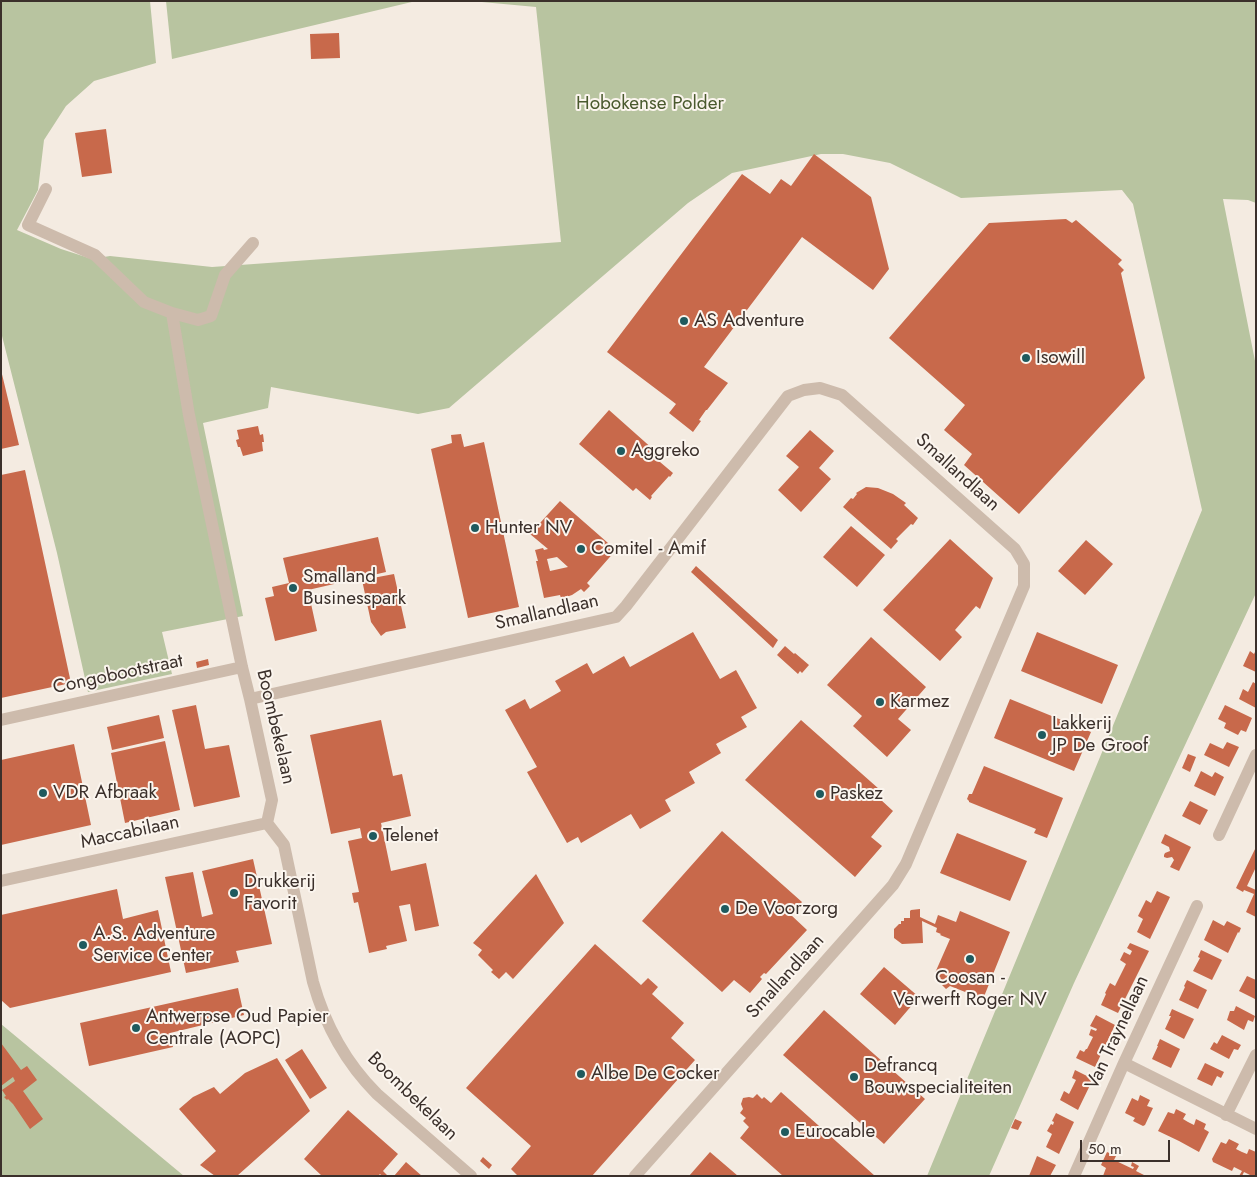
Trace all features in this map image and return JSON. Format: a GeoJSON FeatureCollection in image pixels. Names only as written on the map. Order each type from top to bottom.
{"type":"FeatureCollection","features":[{"type":"Feature","properties":{"kind":"street"},"geometry":{"type":"LineString","coordinates":[[46,189],[28,225],[95,255],[144,302],[172,313],[198,320],[211,316],[225,275],[252,243]]}},
{"type":"Feature","properties":{"kind":"street","name":"Boombekelaan"},"geometry":{"type":"LineString","coordinates":[[172,313],[189,416],[272,800],[267,823],[284,844],[319,1004],[338,1044],[364,1081],[376,1094],[470,1176]]}},
{"type":"Feature","properties":{"kind":"street","name":"Smallandlaan"},"geometry":{"type":"LineString","coordinates":[[250,699],[616,617],[788,396],[804,390],[820,388],[842,395],[1015,549],[1024,564],[1024,586],[906,864],[893,886],[635,1176]]}},
{"type":"Feature","properties":{"kind":"street","name":"Congobootstraat"},"geometry":{"type":"LineString","coordinates":[[1,720],[242,667]]}},
{"type":"Feature","properties":{"kind":"street"},"geometry":{"type":"LineString","coordinates":[[1219,835],[1256,755]]}},
{"type":"Feature","properties":{"kind":"street","name":"Maccabilaan"},"geometry":{"type":"LineString","coordinates":[[1,881],[267,823]]}},
{"type":"Feature","properties":{"kind":"street","name":"Van Traynellaan"},"geometry":{"type":"LineString","coordinates":[[1074,1176],[1124,1063],[1198,906]]}},
{"type":"Feature","properties":{"kind":"street"},"geometry":{"type":"LineString","coordinates":[[1226,1115],[1256,1055]]}},
{"type":"Feature","properties":{"kind":"street"},"geometry":{"type":"LineString","coordinates":[[1124,1063],[1256,1130]]}},
{"type":"Feature","properties":{"kind":"green space","name":"Hobokense Polder"},"geometry":{"type":"Polygon","coordinates":[[[1,1],[150,1],[156,63],[94,81],[66,106],[44,140],[38,190],[17,230],[61,249],[92,259],[110,256],[212,267],[561,242],[536,7],[471,1],[1256,1],[1256,203],[1248,200],[1223,199],[1256,366],[1256,593],[1074,983],[989,1176],[927,1176],[1202,510],[1133,204],[1122,190],[961,198],[890,163],[843,154],[821,154],[732,173],[688,203],[449,408],[418,414],[271,387],[268,408],[203,423],[243,616],[162,632],[172,674],[88,692],[57,553],[1,332],[1,1]]]}},
{"type":"Feature","properties":{"kind":"green space"},"geometry":{"type":"Polygon","coordinates":[[[166,1],[416,1],[172,59],[166,1]]]}},
{"type":"Feature","properties":{"kind":"green space"},"geometry":{"type":"Polygon","coordinates":[[[1,1024],[184,1176],[1,1176],[1,1024]]]}},
{"type":"Feature","properties":{"kind":"building"},"geometry":{"type":"Polygon","coordinates":[[[339,33],[340,58],[311,59],[310,34],[339,33]]]}},
{"type":"Feature","properties":{"kind":"building"},"geometry":{"type":"Polygon","coordinates":[[[106,129],[112,173],[82,177],[75,133],[106,129]]]}},
{"type":"Feature","properties":{"kind":"building","name":"AS Adventure"},"geometry":{"type":"Polygon","coordinates":[[[814,154],[871,197],[889,269],[873,290],[802,237],[704,367],[728,383],[706,410],[693,432],[669,413],[676,404],[607,352],[742,174],[770,194],[781,179],[791,186],[814,154]]]}},
{"type":"Feature","properties":{"kind":"building","name":"Isowill"},"geometry":{"type":"Polygon","coordinates":[[[1066,219],[1072,223],[1076,220],[1122,260],[1118,264],[1124,270],[1121,273],[1145,378],[1019,514],[964,465],[972,454],[944,430],[965,405],[889,338],[989,223],[1066,219]]]}},
{"type":"Feature","properties":{"kind":"building"},"geometry":{"type":"Polygon","coordinates":[[[1,370],[19,445],[1,449],[1,370]]]}},
{"type":"Feature","properties":{"kind":"building","name":"Aggreko"},"geometry":{"type":"Polygon","coordinates":[[[609,410],[663,458],[660,462],[673,473],[651,496],[650,500],[636,488],[633,491],[579,444],[609,410]]]}},
{"type":"Feature","properties":{"kind":"building"},"geometry":{"type":"Polygon","coordinates":[[[258,426],[260,435],[263,434],[263,451],[243,456],[236,440],[239,439],[237,430],[258,426]]]}},
{"type":"Feature","properties":{"kind":"building"},"geometry":{"type":"Polygon","coordinates":[[[810,430],[834,451],[819,468],[831,479],[801,512],[778,490],[799,467],[786,456],[810,430]]]}},
{"type":"Feature","properties":{"kind":"building","name":"Hunter NV"},"geometry":{"type":"Polygon","coordinates":[[[461,434],[464,447],[484,442],[519,607],[468,618],[431,449],[452,443],[451,435],[461,434]]]}},
{"type":"Feature","properties":{"kind":"building"},"geometry":{"type":"Polygon","coordinates":[[[25,470],[71,683],[1,698],[1,475],[25,470]]]}},
{"type":"Feature","properties":{"kind":"building"},"geometry":{"type":"Polygon","coordinates":[[[866,487],[878,488],[893,494],[906,503],[904,505],[918,518],[913,525],[911,524],[896,539],[898,541],[891,549],[843,507],[851,498],[853,499],[856,493],[866,487]]]}},
{"type":"Feature","properties":{"kind":"building","name":"Comitel - Amif"},"geometry":{"type":"Polygon","coordinates":[[[560,501],[616,550],[587,583],[590,586],[584,592],[581,589],[566,597],[561,598],[560,595],[544,598],[535,550],[548,549],[530,534],[560,501]],[[557,557],[547,559],[550,571],[568,567],[557,557]]]}},
{"type":"Feature","properties":{"kind":"building"},"geometry":{"type":"Polygon","coordinates":[[[851,526],[885,555],[857,587],[823,557],[851,526]]]}},
{"type":"Feature","properties":{"kind":"building","name":"Smalland Businesspark"},"geometry":{"type":"Polygon","coordinates":[[[378,537],[386,572],[308,590],[317,631],[275,641],[265,598],[274,596],[272,587],[289,583],[283,558],[378,537]]]}},
{"type":"Feature","properties":{"kind":"building"},"geometry":{"type":"Polygon","coordinates":[[[950,539],[993,578],[980,609],[976,606],[955,630],[962,637],[940,661],[883,610],[950,539]]]}},
{"type":"Feature","properties":{"kind":"building"},"geometry":{"type":"Polygon","coordinates":[[[1086,540],[1113,564],[1085,595],[1058,571],[1086,540]]]}},
{"type":"Feature","properties":{"kind":"building"},"geometry":{"type":"Polygon","coordinates":[[[696,566],[778,640],[773,648],[691,572],[696,566]]]}},
{"type":"Feature","properties":{"kind":"building"},"geometry":{"type":"Polygon","coordinates":[[[394,574],[406,628],[386,632],[381,636],[371,622],[362,580],[394,574]]]}},
{"type":"Feature","properties":{"kind":"building"},"geometry":{"type":"Polygon","coordinates":[[[693,632],[720,679],[736,670],[757,708],[741,717],[747,727],[716,744],[721,753],[689,772],[695,783],[665,800],[671,811],[640,829],[631,814],[581,843],[578,837],[567,843],[527,772],[537,767],[505,710],[525,699],[530,709],[561,691],[555,681],[587,663],[593,674],[624,656],[630,667],[693,632]]]}},
{"type":"Feature","properties":{"kind":"building"},"geometry":{"type":"Polygon","coordinates":[[[1037,632],[1118,665],[1102,704],[1021,671],[1037,632]]]}},
{"type":"Feature","properties":{"kind":"building","name":"Karmez"},"geometry":{"type":"Polygon","coordinates":[[[871,637],[926,687],[898,719],[911,730],[887,757],[853,726],[862,716],[827,685],[871,637]]]}},
{"type":"Feature","properties":{"kind":"building"},"geometry":{"type":"Polygon","coordinates":[[[785,646],[809,665],[802,673],[800,671],[798,674],[777,655],[785,646]]]}},
{"type":"Feature","properties":{"kind":"building"},"geometry":{"type":"Polygon","coordinates":[[[1256,650],[1256,672],[1243,666],[1250,651],[1254,654],[1256,650]]]}},
{"type":"Feature","properties":{"kind":"building"},"geometry":{"type":"Polygon","coordinates":[[[208,659],[209,665],[197,668],[196,662],[208,659]]]}},
{"type":"Feature","properties":{"kind":"building"},"geometry":{"type":"Polygon","coordinates":[[[1253,682],[1256,684],[1256,708],[1239,699],[1243,689],[1248,692],[1253,682]]]}},
{"type":"Feature","properties":{"kind":"building","name":"Lakkerij JP De Groof"},"geometry":{"type":"Polygon","coordinates":[[[1010,699],[1091,732],[1074,771],[994,738],[1010,699]]]}},
{"type":"Feature","properties":{"kind":"building"},"geometry":{"type":"Polygon","coordinates":[[[196,705],[205,749],[229,745],[240,797],[194,807],[172,710],[196,705]]]}},
{"type":"Feature","properties":{"kind":"building"},"geometry":{"type":"Polygon","coordinates":[[[1225,705],[1252,718],[1246,732],[1241,730],[1238,735],[1224,728],[1226,723],[1218,719],[1225,705]]]}},
{"type":"Feature","properties":{"kind":"building"},"geometry":{"type":"Polygon","coordinates":[[[159,715],[164,738],[112,750],[107,727],[159,715]]]}},
{"type":"Feature","properties":{"kind":"building","name":"Telenet"},"geometry":{"type":"Polygon","coordinates":[[[381,720],[393,776],[402,774],[411,816],[381,823],[391,871],[426,863],[439,926],[415,931],[410,904],[399,906],[407,941],[386,946],[387,949],[369,953],[358,902],[354,903],[352,893],[359,892],[348,841],[362,838],[360,828],[331,834],[310,735],[381,720]]]}},
{"type":"Feature","properties":{"kind":"building","name":"Paskez"},"geometry":{"type":"Polygon","coordinates":[[[801,720],[879,789],[880,799],[893,811],[871,837],[882,846],[855,877],[745,780],[801,720]]]}},
{"type":"Feature","properties":{"kind":"building"},"geometry":{"type":"Polygon","coordinates":[[[165,741],[180,810],[125,823],[111,753],[165,741]]]}},
{"type":"Feature","properties":{"kind":"building"},"geometry":{"type":"Polygon","coordinates":[[[1227,742],[1239,747],[1229,767],[1204,755],[1210,743],[1223,749],[1227,742]]]}},
{"type":"Feature","properties":{"kind":"building","name":"VDR Afbraak"},"geometry":{"type":"Polygon","coordinates":[[[74,744],[91,825],[1,845],[1,760],[74,744]]]}},
{"type":"Feature","properties":{"kind":"building"},"geometry":{"type":"Polygon","coordinates":[[[1188,754],[1196,757],[1190,772],[1182,768],[1188,754]]]}},
{"type":"Feature","properties":{"kind":"building"},"geometry":{"type":"Polygon","coordinates":[[[984,766],[1063,798],[1047,838],[1034,833],[1036,829],[969,802],[967,799],[969,794],[972,794],[984,766]]]}},
{"type":"Feature","properties":{"kind":"building"},"geometry":{"type":"Polygon","coordinates":[[[1201,771],[1212,777],[1215,772],[1224,777],[1215,796],[1194,786],[1201,771]]]}},
{"type":"Feature","properties":{"kind":"building"},"geometry":{"type":"Polygon","coordinates":[[[1190,801],[1208,810],[1200,825],[1182,816],[1190,801]]]}},
{"type":"Feature","properties":{"kind":"building","name":"De Voorzorg"},"geometry":{"type":"Polygon","coordinates":[[[722,831],[802,902],[791,915],[807,930],[766,974],[764,973],[760,977],[762,979],[750,993],[734,980],[722,992],[642,921],[722,831]]]}},
{"type":"Feature","properties":{"kind":"building"},"geometry":{"type":"Polygon","coordinates":[[[957,833],[1027,861],[1010,901],[940,873],[957,833]]]}},
{"type":"Feature","properties":{"kind":"building"},"geometry":{"type":"Polygon","coordinates":[[[1165,834],[1191,847],[1179,871],[1170,867],[1174,860],[1172,857],[1164,857],[1165,853],[1170,851],[1169,847],[1161,843],[1165,834]]]}},
{"type":"Feature","properties":{"kind":"building"},"geometry":{"type":"Polygon","coordinates":[[[1256,847],[1256,867],[1247,886],[1256,890],[1256,917],[1246,912],[1254,894],[1244,890],[1243,892],[1236,888],[1256,847]]]}},
{"type":"Feature","properties":{"kind":"building","name":"Drukkerij Favorit"},"geometry":{"type":"Polygon","coordinates":[[[253,859],[272,944],[236,951],[239,962],[186,973],[165,877],[193,872],[202,917],[213,914],[202,871],[253,859]]]}},
{"type":"Feature","properties":{"kind":"building"},"geometry":{"type":"Polygon","coordinates":[[[536,874],[564,923],[513,979],[506,972],[499,979],[478,955],[482,950],[473,943],[536,874]]]}},
{"type":"Feature","properties":{"kind":"building","name":"A.S. Adventure Service Center"},"geometry":{"type":"Polygon","coordinates":[[[117,889],[123,919],[158,910],[171,972],[10,1008],[1,1000],[1,915],[117,889]]]}},
{"type":"Feature","properties":{"kind":"building"},"geometry":{"type":"Polygon","coordinates":[[[1157,891],[1170,897],[1150,939],[1137,932],[1143,919],[1138,916],[1146,900],[1151,903],[1157,891]]]}},
{"type":"Feature","properties":{"kind":"building","name":"Coosan - Verwerft Roger NV"},"geometry":{"type":"Polygon","coordinates":[[[920,909],[920,917],[935,924],[938,915],[956,922],[960,911],[1010,932],[983,999],[950,986],[946,989],[938,981],[941,978],[935,973],[950,939],[936,932],[937,928],[922,921],[923,943],[902,944],[894,938],[894,929],[901,924],[901,921],[904,921],[904,918],[910,918],[911,910],[920,909]]]}},
{"type":"Feature","properties":{"kind":"building"},"geometry":{"type":"Polygon","coordinates":[[[1213,920],[1224,926],[1227,921],[1241,928],[1228,953],[1204,940],[1213,920]]]}},
{"type":"Feature","properties":{"kind":"building"},"geometry":{"type":"Polygon","coordinates":[[[1130,943],[1149,951],[1118,1013],[1101,1005],[1110,983],[1115,986],[1126,964],[1120,960],[1124,952],[1130,955],[1132,951],[1127,948],[1130,943]]]}},
{"type":"Feature","properties":{"kind":"building","name":"Albe De Cocker"},"geometry":{"type":"Polygon","coordinates":[[[595,944],[641,985],[648,978],[658,987],[652,994],[684,1023],[671,1038],[695,1060],[592,1176],[518,1176],[511,1169],[531,1146],[466,1088],[595,944]]]}},
{"type":"Feature","properties":{"kind":"building"},"geometry":{"type":"Polygon","coordinates":[[[1201,950],[1222,960],[1212,980],[1193,971],[1200,958],[1198,957],[1201,950]]]}},
{"type":"Feature","properties":{"kind":"building"},"geometry":{"type":"Polygon","coordinates":[[[884,967],[919,997],[895,1025],[860,994],[884,967]]]}},
{"type":"Feature","properties":{"kind":"building"},"geometry":{"type":"Polygon","coordinates":[[[1247,976],[1256,980],[1255,999],[1239,991],[1247,976]]]}},
{"type":"Feature","properties":{"kind":"building"},"geometry":{"type":"Polygon","coordinates":[[[1187,980],[1207,990],[1198,1009],[1179,1000],[1187,980]]]}},
{"type":"Feature","properties":{"kind":"building","name":"Antwerpse Oud Papier Centrale (AOPC)"},"geometry":{"type":"Polygon","coordinates":[[[238,988],[244,1015],[170,1033],[173,1047],[89,1066],[80,1023],[238,988]]]}},
{"type":"Feature","properties":{"kind":"building"},"geometry":{"type":"Polygon","coordinates":[[[1236,1006],[1255,1016],[1253,1022],[1248,1020],[1244,1030],[1227,1020],[1230,1011],[1234,1011],[1236,1006]]]}},
{"type":"Feature","properties":{"kind":"building"},"geometry":{"type":"Polygon","coordinates":[[[1172,1009],[1194,1019],[1184,1039],[1165,1029],[1172,1009]]]}},
{"type":"Feature","properties":{"kind":"building","name":"Defrancq Bouwspecialiteiten"},"geometry":{"type":"Polygon","coordinates":[[[824,1010],[925,1099],[884,1144],[783,1055],[824,1010]]]}},
{"type":"Feature","properties":{"kind":"building"},"geometry":{"type":"Polygon","coordinates":[[[1096,1015],[1115,1025],[1095,1067],[1076,1058],[1080,1050],[1084,1052],[1087,1049],[1093,1037],[1089,1035],[1091,1029],[1096,1031],[1097,1029],[1090,1026],[1096,1015]]]}},
{"type":"Feature","properties":{"kind":"building"},"geometry":{"type":"Polygon","coordinates":[[[1222,1035],[1241,1045],[1238,1050],[1234,1049],[1229,1059],[1210,1049],[1214,1042],[1217,1044],[1222,1035]]]}},
{"type":"Feature","properties":{"kind":"building"},"geometry":{"type":"Polygon","coordinates":[[[1160,1039],[1180,1049],[1171,1068],[1152,1059],[1160,1039]]]}},
{"type":"Feature","properties":{"kind":"building"},"geometry":{"type":"Polygon","coordinates":[[[1,1043],[21,1070],[27,1066],[37,1080],[23,1091],[43,1119],[30,1129],[13,1104],[4,1097],[6,1096],[2,1090],[15,1081],[13,1077],[1,1086],[1,1043]]]}},
{"type":"Feature","properties":{"kind":"building"},"geometry":{"type":"Polygon","coordinates":[[[302,1049],[327,1088],[310,1099],[285,1060],[302,1049]]]}},
{"type":"Feature","properties":{"kind":"building"},"geometry":{"type":"Polygon","coordinates":[[[277,1058],[310,1111],[237,1176],[215,1176],[200,1165],[216,1151],[179,1109],[193,1097],[214,1087],[220,1094],[245,1073],[277,1058]]]}},
{"type":"Feature","properties":{"kind":"building"},"geometry":{"type":"Polygon","coordinates":[[[1205,1063],[1224,1072],[1221,1078],[1217,1076],[1212,1086],[1197,1079],[1205,1063]]]}},
{"type":"Feature","properties":{"kind":"building"},"geometry":{"type":"Polygon","coordinates":[[[1075,1070],[1093,1079],[1078,1110],[1060,1100],[1064,1091],[1069,1094],[1076,1080],[1072,1078],[1075,1070]]]}},
{"type":"Feature","properties":{"kind":"building","name":"Eurocable"},"geometry":{"type":"Polygon","coordinates":[[[781,1092],[875,1176],[783,1176],[740,1138],[749,1127],[743,1121],[746,1118],[740,1113],[743,1109],[741,1104],[743,1098],[753,1098],[757,1094],[762,1099],[764,1097],[771,1103],[781,1092]]]}},
{"type":"Feature","properties":{"kind":"building"},"geometry":{"type":"Polygon","coordinates":[[[1140,1095],[1150,1100],[1147,1106],[1153,1108],[1143,1126],[1133,1121],[1135,1118],[1125,1113],[1132,1098],[1138,1101],[1140,1095]]]}},
{"type":"Feature","properties":{"kind":"building"},"geometry":{"type":"Polygon","coordinates":[[[1176,1109],[1186,1114],[1183,1119],[1194,1125],[1196,1119],[1206,1124],[1204,1129],[1209,1132],[1199,1152],[1158,1131],[1168,1112],[1174,1114],[1176,1109]]]}},
{"type":"Feature","properties":{"kind":"building"},"geometry":{"type":"Polygon","coordinates":[[[348,1110],[398,1154],[383,1171],[388,1176],[380,1174],[378,1176],[322,1176],[304,1159],[348,1110]]]}},
{"type":"Feature","properties":{"kind":"building"},"geometry":{"type":"Polygon","coordinates":[[[1056,1113],[1074,1122],[1059,1154],[1046,1147],[1052,1134],[1047,1131],[1051,1124],[1053,1125],[1054,1122],[1052,1121],[1056,1113]]]}},
{"type":"Feature","properties":{"kind":"building"},"geometry":{"type":"Polygon","coordinates":[[[1015,1119],[1022,1122],[1018,1130],[1011,1128],[1015,1119]]]}},
{"type":"Feature","properties":{"kind":"building"},"geometry":{"type":"Polygon","coordinates":[[[1229,1139],[1239,1144],[1236,1149],[1242,1152],[1247,1154],[1249,1149],[1256,1152],[1256,1176],[1244,1172],[1242,1176],[1239,1176],[1242,1171],[1234,1167],[1232,1171],[1213,1162],[1212,1159],[1221,1142],[1226,1144],[1229,1139]]]}},
{"type":"Feature","properties":{"kind":"building"},"geometry":{"type":"Polygon","coordinates":[[[710,1152],[738,1176],[689,1176],[710,1152]]]}},
{"type":"Feature","properties":{"kind":"building"},"geometry":{"type":"Polygon","coordinates":[[[1107,1152],[1116,1156],[1114,1160],[1133,1169],[1134,1167],[1131,1166],[1132,1162],[1139,1166],[1136,1171],[1146,1176],[1103,1176],[1106,1168],[1101,1165],[1107,1152]]]}},
{"type":"Feature","properties":{"kind":"building"},"geometry":{"type":"Polygon","coordinates":[[[1037,1156],[1056,1165],[1050,1176],[1029,1176],[1037,1156]]]}},
{"type":"Feature","properties":{"kind":"building"},"geometry":{"type":"Polygon","coordinates":[[[483,1157],[492,1165],[489,1169],[480,1161],[483,1157]]]}},
{"type":"Feature","properties":{"kind":"building"},"geometry":{"type":"Polygon","coordinates":[[[406,1162],[422,1176],[394,1176],[406,1162]]]}},
{"type":"Feature","properties":{"kind":"place","name":"AS Adventure"},"geometry":{"type":"Point","coordinates":[684,321]}},
{"type":"Feature","properties":{"kind":"place","name":"Isowill"},"geometry":{"type":"Point","coordinates":[1026,358]}},
{"type":"Feature","properties":{"kind":"place","name":"Aggreko"},"geometry":{"type":"Point","coordinates":[621,451]}},
{"type":"Feature","properties":{"kind":"place","name":"Hunter NV"},"geometry":{"type":"Point","coordinates":[475,528]}},
{"type":"Feature","properties":{"kind":"place","name":"Comitel - Amif"},"geometry":{"type":"Point","coordinates":[581,549]}},
{"type":"Feature","properties":{"kind":"place","name":"Smalland Businesspark"},"geometry":{"type":"Point","coordinates":[293,588]}},
{"type":"Feature","properties":{"kind":"place","name":"Karmez"},"geometry":{"type":"Point","coordinates":[880,702]}},
{"type":"Feature","properties":{"kind":"place","name":"Lakkerij JP De Groof"},"geometry":{"type":"Point","coordinates":[1042,735]}},
{"type":"Feature","properties":{"kind":"place","name":"VDR Afbraak"},"geometry":{"type":"Point","coordinates":[43,793]}},
{"type":"Feature","properties":{"kind":"place","name":"Paskez"},"geometry":{"type":"Point","coordinates":[820,794]}},
{"type":"Feature","properties":{"kind":"place","name":"Telenet"},"geometry":{"type":"Point","coordinates":[373,836]}},
{"type":"Feature","properties":{"kind":"place","name":"Drukkerij Favorit"},"geometry":{"type":"Point","coordinates":[234,893]}},
{"type":"Feature","properties":{"kind":"place","name":"De Voorzorg"},"geometry":{"type":"Point","coordinates":[725,909]}},
{"type":"Feature","properties":{"kind":"place","name":"A.S. Adventure Service Center"},"geometry":{"type":"Point","coordinates":[83,945]}},
{"type":"Feature","properties":{"kind":"place","name":"Coosan - Verwerft Roger NV"},"geometry":{"type":"Point","coordinates":[970,959]}},
{"type":"Feature","properties":{"kind":"place","name":"Antwerpse Oud Papier Centrale (AOPC)"},"geometry":{"type":"Point","coordinates":[136,1028]}},
{"type":"Feature","properties":{"kind":"place","name":"Albe De Cocker"},"geometry":{"type":"Point","coordinates":[581,1074]}},
{"type":"Feature","properties":{"kind":"place","name":"Defrancq Bouwspecialiteiten"},"geometry":{"type":"Point","coordinates":[854,1077]}},
{"type":"Feature","properties":{"kind":"place","name":"Eurocable"},"geometry":{"type":"Point","coordinates":[785,1132]}}]}
